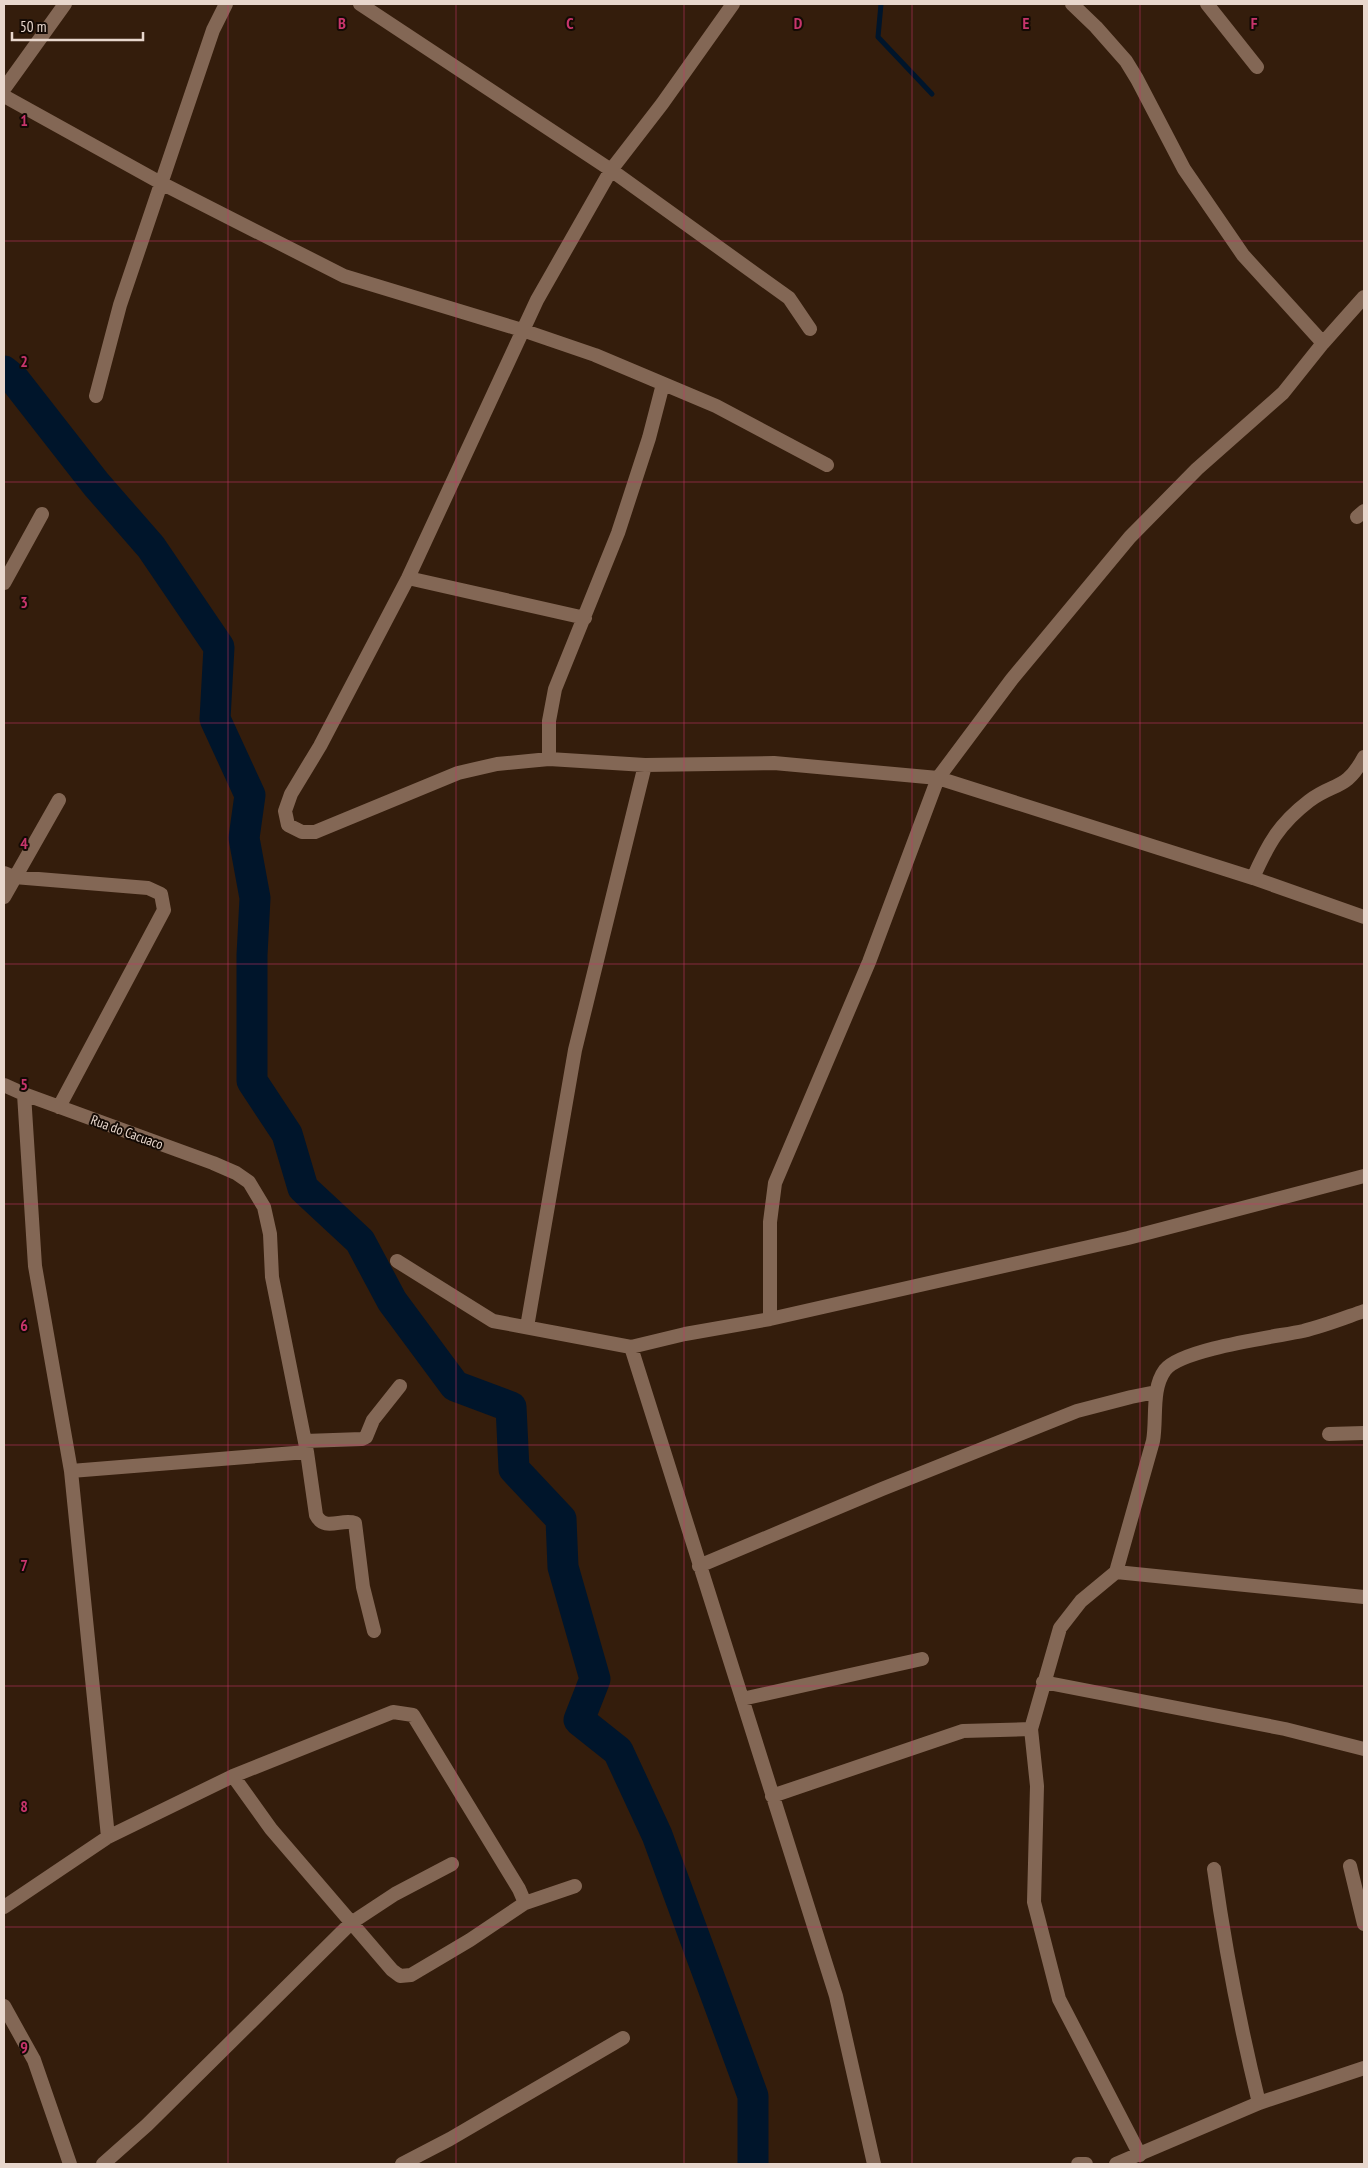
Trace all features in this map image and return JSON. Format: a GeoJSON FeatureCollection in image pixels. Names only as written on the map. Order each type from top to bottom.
{"type":"FeatureCollection","features":[{"type":"Feature","properties":{"kind":"street"},"geometry":{"type":"LineString","coordinates":[[4,89],[65,4]]}},
{"type":"Feature","properties":{"kind":"street"},"geometry":{"type":"LineString","coordinates":[[96,396],[120,305],[212,30],[226,4]]}},
{"type":"Feature","properties":{"kind":"street"},"geometry":{"type":"LineString","coordinates":[[360,4],[610,170],[789,298],[810,329]]}},
{"type":"Feature","properties":{"kind":"street"},"geometry":{"type":"LineString","coordinates":[[733,4],[662,104],[610,170],[522,330],[408,578],[320,746],[291,794],[284,811],[288,825],[302,832],[315,832],[458,773],[497,764],[549,759],[646,765],[774,763],[938,778],[1253,878],[1364,917]]}},
{"type":"Feature","properties":{"kind":"street"},"geometry":{"type":"LineString","coordinates":[[1072,4],[1126,62],[1137,79],[1184,169],[1243,255],[1323,343]]}},
{"type":"Feature","properties":{"kind":"street"},"geometry":{"type":"LineString","coordinates":[[1207,4],[1257,67]]}},
{"type":"Feature","properties":{"kind":"street"},"geometry":{"type":"LineString","coordinates":[[4,96],[161,183],[344,276],[522,330],[595,355],[716,406],[827,465]]}},
{"type":"Feature","properties":{"kind":"street"},"geometry":{"type":"LineString","coordinates":[[770,1318],[770,1222],[775,1183],[869,962],[938,778],[1012,679],[1130,537],[1197,469],[1283,393],[1323,343],[1364,297]]}},
{"type":"Feature","properties":{"kind":"street"},"geometry":{"type":"LineString","coordinates":[[549,759],[551,703],[618,533],[649,438],[663,384]]}},
{"type":"Feature","properties":{"kind":"street"},"geometry":{"type":"LineString","coordinates":[[4,583],[42,514]]}},
{"type":"Feature","properties":{"kind":"street"},"geometry":{"type":"LineString","coordinates":[[408,578],[585,618]]}},
{"type":"Feature","properties":{"kind":"street"},"geometry":{"type":"LineString","coordinates":[[1253,878],[1268,844],[1278,830],[1310,800],[1346,782],[1357,770],[1364,757]]}},
{"type":"Feature","properties":{"kind":"street"},"geometry":{"type":"LineString","coordinates":[[527,1327],[575,1050],[646,765]]}},
{"type":"Feature","properties":{"kind":"street"},"geometry":{"type":"LineString","coordinates":[[4,896],[9,875],[59,800]]}},
{"type":"Feature","properties":{"kind":"street"},"geometry":{"type":"LineString","coordinates":[[9,875],[148,888],[161,894],[164,910],[59,1107]]}},
{"type":"Feature","properties":{"kind":"street","name":"Rua do Cacuaco"},"geometry":{"type":"LineString","coordinates":[[4,1085],[213,1163],[249,1182],[264,1208],[270,1234],[272,1277],[306,1447]]}},
{"type":"Feature","properties":{"kind":"street"},"geometry":{"type":"LineString","coordinates":[[24,1094],[35,1266],[71,1471],[108,1838]]}},
{"type":"Feature","properties":{"kind":"street"},"geometry":{"type":"LineString","coordinates":[[397,1261],[493,1322],[631,1347],[1128,1238],[1364,1176]]}},
{"type":"Feature","properties":{"kind":"street"},"geometry":{"type":"LineString","coordinates":[[1140,2155],[1059,1999],[1034,1902],[1037,1786],[1031,1729],[1043,1682],[1060,1628],[1081,1601],[1116,1572],[1153,1440],[1156,1423],[1156,1392],[1165,1369],[1187,1357],[1222,1347],[1304,1330],[1364,1311]]}},
{"type":"Feature","properties":{"kind":"street"},"geometry":{"type":"LineString","coordinates":[[631,1347],[836,1996],[874,2164]]}},
{"type":"Feature","properties":{"kind":"street"},"geometry":{"type":"LineString","coordinates":[[71,1471],[306,1447],[362,1439],[366,1437],[373,1420],[400,1386]]}},
{"type":"Feature","properties":{"kind":"street"},"geometry":{"type":"LineString","coordinates":[[699,1566],[882,1489],[1077,1411],[1156,1392]]}},
{"type":"Feature","properties":{"kind":"street"},"geometry":{"type":"LineString","coordinates":[[1329,1434],[1364,1433]]}},
{"type":"Feature","properties":{"kind":"street"},"geometry":{"type":"LineString","coordinates":[[306,1447],[316,1515],[319,1522],[324,1524],[349,1521],[355,1523],[363,1587],[374,1631]]}},
{"type":"Feature","properties":{"kind":"street"},"geometry":{"type":"LineString","coordinates":[[1116,1572],[1364,1597]]}},
{"type":"Feature","properties":{"kind":"street"},"geometry":{"type":"LineString","coordinates":[[742,1699],[922,1659]]}},
{"type":"Feature","properties":{"kind":"street"},"geometry":{"type":"LineString","coordinates":[[1043,1682],[1285,1729],[1364,1748]]}},
{"type":"Feature","properties":{"kind":"street"},"geometry":{"type":"LineString","coordinates":[[4,1907],[108,1838],[233,1776],[392,1712],[412,1714],[519,1889],[525,1903]]}},
{"type":"Feature","properties":{"kind":"street"},"geometry":{"type":"LineString","coordinates":[[772,1796],[963,1731],[1031,1729]]}},
{"type":"Feature","properties":{"kind":"street"},"geometry":{"type":"LineString","coordinates":[[233,1776],[271,1829],[392,1970],[400,1976],[411,1975],[470,1940],[525,1903],[575,1886]]}},
{"type":"Feature","properties":{"kind":"street"},"geometry":{"type":"LineString","coordinates":[[103,2164],[147,2126],[351,1923],[395,1894],[452,1864]]}},
{"type":"Feature","properties":{"kind":"street"},"geometry":{"type":"LineString","coordinates":[[1350,1866],[1364,1924]]}},
{"type":"Feature","properties":{"kind":"street"},"geometry":{"type":"LineString","coordinates":[[1214,1869],[1223,1936],[1238,2014],[1259,2103]]}},
{"type":"Feature","properties":{"kind":"street"},"geometry":{"type":"LineString","coordinates":[[4,2006],[34,2060],[70,2164]]}},
{"type":"Feature","properties":{"kind":"street"},"geometry":{"type":"LineString","coordinates":[[402,2164],[623,2038]]}},
{"type":"Feature","properties":{"kind":"street"},"geometry":{"type":"LineString","coordinates":[[1116,2164],[1259,2103],[1364,2068]]}},
{"type":"Feature","properties":{"kind":"street"},"geometry":{"type":"LineString","coordinates":[[1078,2164],[1086,2164]]}},
{"type":"Feature","properties":{"kind":"waterway"},"geometry":{"type":"LineString","coordinates":[[881,4],[878,37],[932,94]]}},
{"type":"Feature","properties":{"kind":"waterway"},"geometry":{"type":"LineString","coordinates":[[4,371],[14,379],[96,484],[151,547],[219,647],[215,719],[250,795],[244,838],[255,898],[252,955],[252,1081],[287,1134],[303,1188],[360,1241],[392,1301],[455,1386],[511,1407],[514,1469],[561,1519],[563,1567],[595,1679],[579,1720],[618,1751],[657,1835],[753,2096],[753,2164]]}}]}
